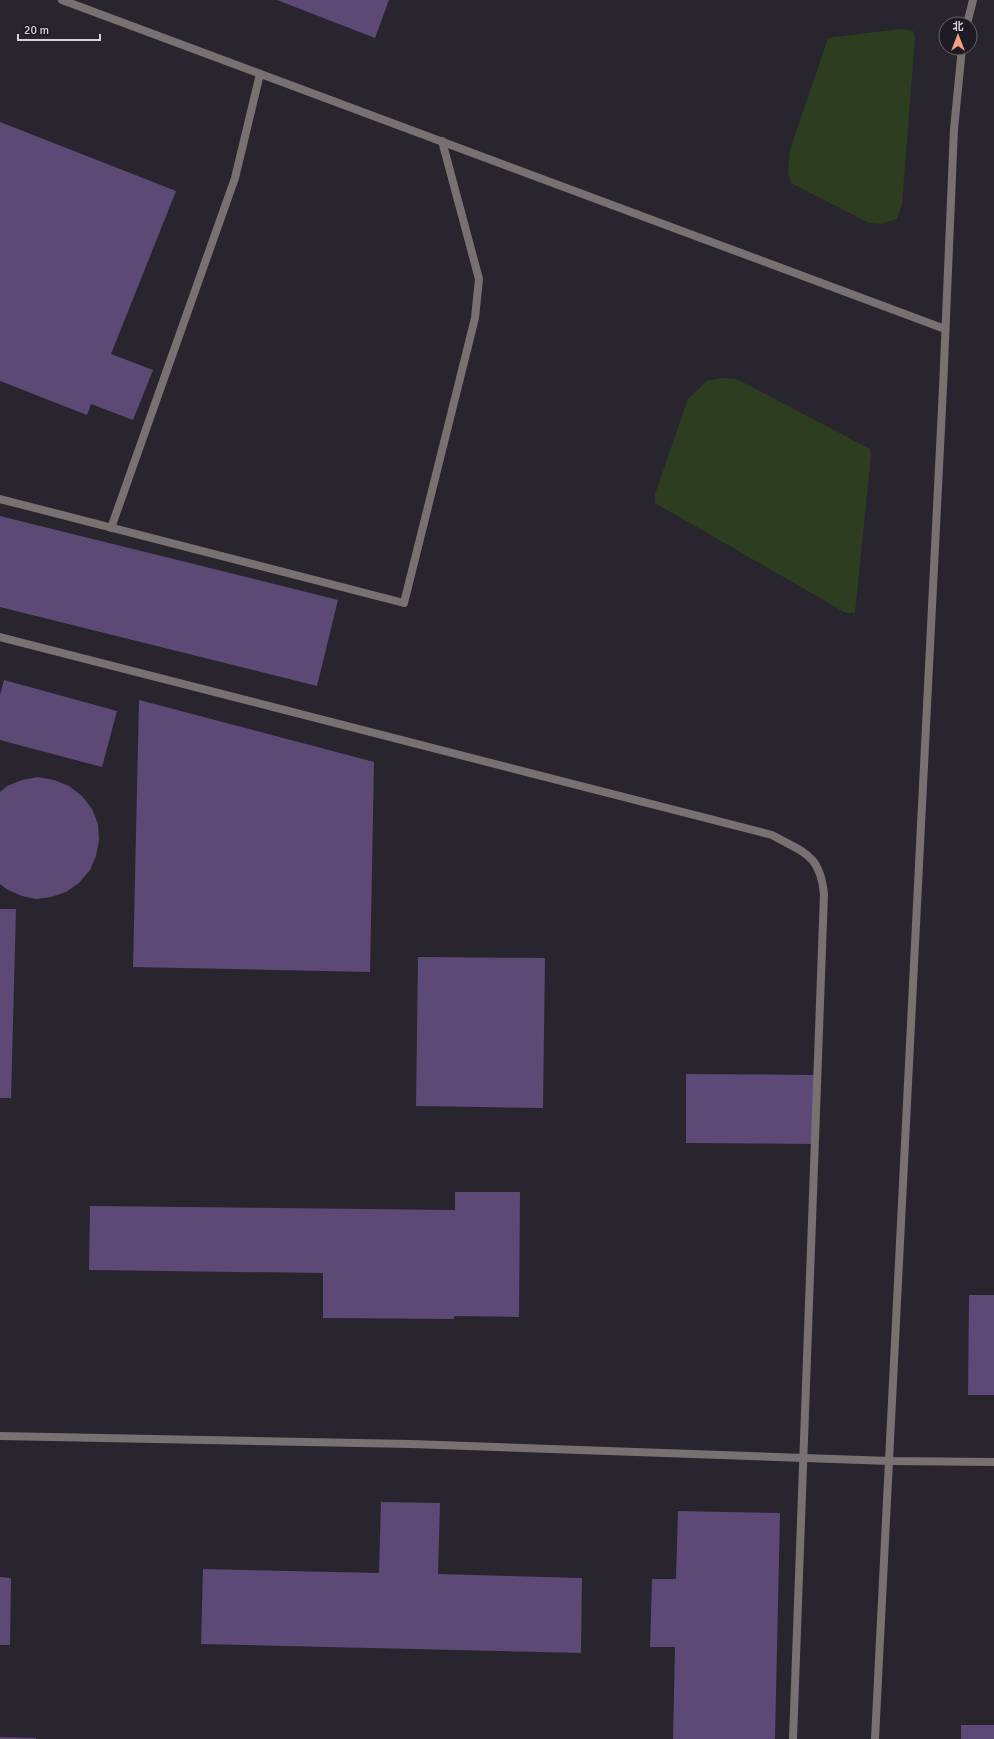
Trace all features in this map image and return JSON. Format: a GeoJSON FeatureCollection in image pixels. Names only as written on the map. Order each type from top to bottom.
{"type":"FeatureCollection","features":[{"type":"Feature","properties":{"kind":"street"},"geometry":{"type":"LineString","coordinates":[[62,0],[945,329]]}},
{"type":"Feature","properties":{"kind":"street"},"geometry":{"type":"LineString","coordinates":[[969,16],[973,0]]}},
{"type":"Feature","properties":{"kind":"street"},"geometry":{"type":"LineString","coordinates":[[875,1739],[890,1461],[954,129],[961,56]]}},
{"type":"Feature","properties":{"kind":"street"},"geometry":{"type":"LineString","coordinates":[[111,528],[235,178],[260,74]]}},
{"type":"Feature","properties":{"kind":"street"},"geometry":{"type":"LineString","coordinates":[[0,499],[404,603],[475,318],[479,279],[442,141]]}},
{"type":"Feature","properties":{"kind":"street"},"geometry":{"type":"LineString","coordinates":[[0,637],[772,836],[807,854],[818,866],[822,878],[824,894],[793,1739]]}},
{"type":"Feature","properties":{"kind":"street"},"geometry":{"type":"LineString","coordinates":[[0,1436],[410,1444],[890,1461],[994,1462]]}},
{"type":"Feature","properties":{"kind":"green space"},"geometry":{"type":"Polygon","coordinates":[[[900,29],[913,31],[915,37],[902,204],[897,219],[880,224],[869,223],[791,183],[788,173],[790,150],[828,38],[900,29]]]}},
{"type":"Feature","properties":{"kind":"green space"},"geometry":{"type":"Polygon","coordinates":[[[722,378],[737,379],[870,449],[871,455],[855,613],[846,613],[655,503],[655,494],[688,399],[707,381],[722,378]]]}},
{"type":"Feature","properties":{"kind":"building"},"geometry":{"type":"Polygon","coordinates":[[[277,0],[389,0],[375,38],[277,0]]]}},
{"type":"Feature","properties":{"kind":"building"},"geometry":{"type":"Polygon","coordinates":[[[0,122],[176,191],[111,354],[153,370],[133,420],[91,404],[87,415],[0,381],[0,122]]]}},
{"type":"Feature","properties":{"kind":"building"},"geometry":{"type":"Polygon","coordinates":[[[0,516],[338,600],[317,686],[0,607],[0,516]]]}},
{"type":"Feature","properties":{"kind":"building"},"geometry":{"type":"Polygon","coordinates":[[[4,680],[117,711],[102,767],[0,740],[0,695],[4,680]]]}},
{"type":"Feature","properties":{"kind":"building"},"geometry":{"type":"Polygon","coordinates":[[[139,700],[374,762],[370,972],[133,967],[139,700]]]}},
{"type":"Feature","properties":{"kind":"building"},"geometry":{"type":"Polygon","coordinates":[[[38,777],[54,780],[69,786],[82,796],[92,809],[98,824],[99,840],[96,856],[90,870],[79,883],[66,892],[51,897],[36,899],[22,896],[8,890],[0,884],[0,792],[7,786],[22,780],[38,777]]]}},
{"type":"Feature","properties":{"kind":"building"},"geometry":{"type":"Polygon","coordinates":[[[0,909],[16,909],[11,1098],[0,1098],[0,909]]]}},
{"type":"Feature","properties":{"kind":"building"},"geometry":{"type":"Polygon","coordinates":[[[418,957],[545,958],[543,1108],[416,1106],[418,957]]]}},
{"type":"Feature","properties":{"kind":"building"},"geometry":{"type":"Polygon","coordinates":[[[686,1074],[814,1075],[814,1144],[686,1143],[686,1074]]]}},
{"type":"Feature","properties":{"kind":"building"},"geometry":{"type":"Polygon","coordinates":[[[455,1192],[520,1192],[519,1317],[454,1316],[454,1319],[323,1318],[323,1273],[89,1270],[90,1206],[455,1210],[455,1192]]]}},
{"type":"Feature","properties":{"kind":"building"},"geometry":{"type":"Polygon","coordinates":[[[969,1295],[994,1295],[994,1395],[968,1395],[969,1295]]]}},
{"type":"Feature","properties":{"kind":"building"},"geometry":{"type":"Polygon","coordinates":[[[381,1502],[440,1503],[438,1574],[582,1578],[581,1653],[201,1644],[203,1569],[379,1573],[381,1502]]]}},
{"type":"Feature","properties":{"kind":"building"},"geometry":{"type":"Polygon","coordinates":[[[678,1511],[780,1513],[775,1739],[673,1739],[675,1647],[650,1647],[652,1579],[676,1579],[678,1511]]]}},
{"type":"Feature","properties":{"kind":"building"},"geometry":{"type":"Polygon","coordinates":[[[0,1577],[11,1578],[10,1645],[0,1645],[0,1577]]]}},
{"type":"Feature","properties":{"kind":"building"},"geometry":{"type":"Polygon","coordinates":[[[961,1725],[994,1725],[994,1739],[961,1739],[961,1725]]]}},
{"type":"Feature","properties":{"kind":"building"},"geometry":{"type":"Polygon","coordinates":[[[0,1737],[36,1738],[36,1739],[0,1739],[0,1737]]]}}]}
